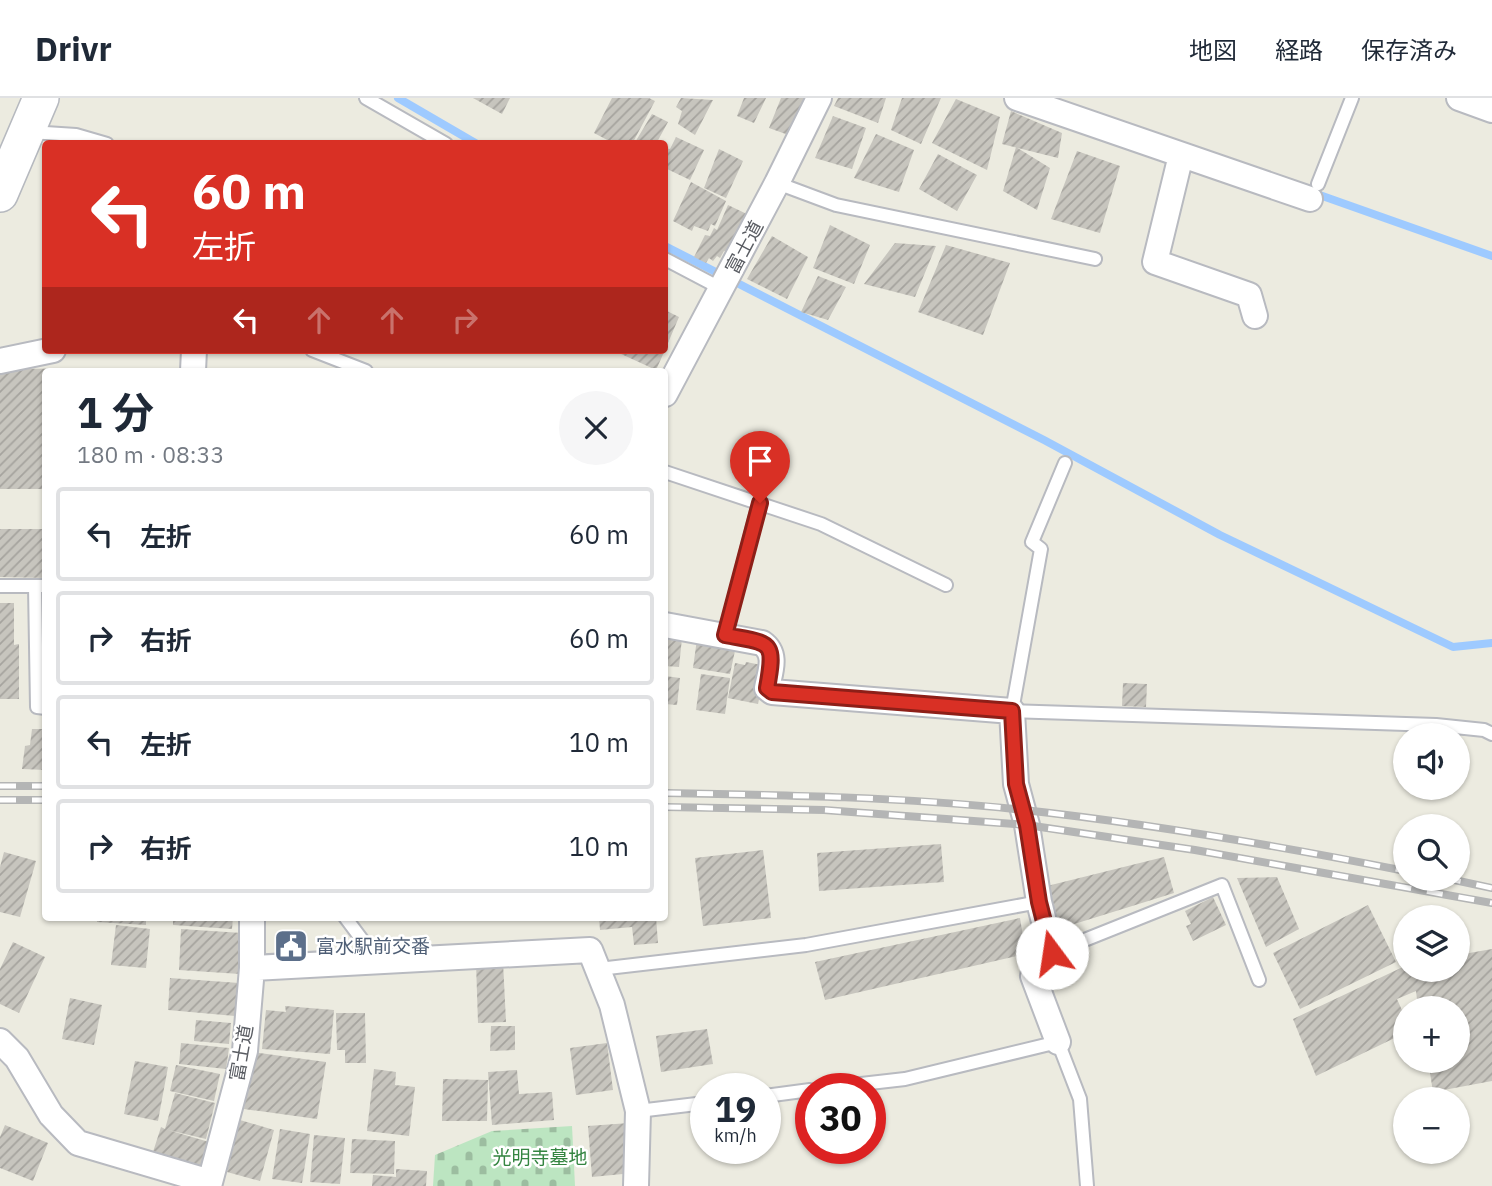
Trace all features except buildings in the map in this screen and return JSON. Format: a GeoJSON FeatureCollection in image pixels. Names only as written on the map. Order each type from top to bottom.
{"type":"FeatureCollection","features":[{"type":"Feature","properties":{"kind":"main road"},"geometry":{"type":"LineString","coordinates":[[0,194],[41,98]]}},
{"type":"Feature","properties":{"kind":"street","name":"富士道"},"geometry":{"type":"LineString","coordinates":[[668,388],[726,282],[818,98]]}},
{"type":"Feature","properties":{"kind":"street"},"geometry":{"type":"LineString","coordinates":[[1017,98],[1181,155],[1314,192]]}},
{"type":"Feature","properties":{"kind":"street"},"geometry":{"type":"LineString","coordinates":[[1459,98],[1492,110]]}},
{"type":"Feature","properties":{"kind":"street"},"geometry":{"type":"LineString","coordinates":[[1181,155],[1155,262],[1249,295],[1255,316]]}},
{"type":"Feature","properties":{"kind":"street"},"geometry":{"type":"LineString","coordinates":[[0,360],[42,352]]}},
{"type":"Feature","properties":{"kind":"street"},"geometry":{"type":"LineString","coordinates":[[668,626],[762,643],[769,648],[772,657],[767,688],[772,692],[1012,711],[1016,784],[1027,825],[1039,902],[1052,953],[1033,976],[1058,1042]]}},
{"type":"Feature","properties":{"kind":"street","name":"富士道"},"geometry":{"type":"LineString","coordinates":[[210,1184],[244,1051],[253,968],[252,921]]}},
{"type":"Feature","properties":{"kind":"street"},"geometry":{"type":"LineString","coordinates":[[253,968],[590,950],[612,1005],[638,1111],[636,1186]]}},
{"type":"Feature","properties":{"kind":"street"},"geometry":{"type":"LineString","coordinates":[[0,1041],[17,1058],[51,1115],[78,1143],[210,1184]]}},
{"type":"Feature","properties":{"kind":"lane"},"geometry":{"type":"LineString","coordinates":[[366,98],[439,140]]}},
{"type":"Feature","properties":{"kind":"lane"},"geometry":{"type":"LineString","coordinates":[[1314,192],[1352,98]]}},
{"type":"Feature","properties":{"kind":"lane"},"geometry":{"type":"LineString","coordinates":[[26,131],[76,135],[93,140]]}},
{"type":"Feature","properties":{"kind":"lane"},"geometry":{"type":"LineString","coordinates":[[777,183],[836,205],[1095,259]]}},
{"type":"Feature","properties":{"kind":"lane"},"geometry":{"type":"LineString","coordinates":[[668,260],[726,282]]}},
{"type":"Feature","properties":{"kind":"lane"},"geometry":{"type":"LineString","coordinates":[[322,354],[358,368]]}},
{"type":"Feature","properties":{"kind":"lane"},"geometry":{"type":"LineString","coordinates":[[1065,463],[1032,542],[1041,550],[1012,711],[1436,725],[1492,733]]}},
{"type":"Feature","properties":{"kind":"lane"},"geometry":{"type":"LineString","coordinates":[[668,473],[821,524],[946,585]]}},
{"type":"Feature","properties":{"kind":"lane"},"geometry":{"type":"LineString","coordinates":[[725,635],[760,503]]}},
{"type":"Feature","properties":{"kind":"lane"},"geometry":{"type":"LineString","coordinates":[[0,586],[41,586],[37,707],[42,708]]}},
{"type":"Feature","properties":{"kind":"lane"},"geometry":{"type":"LineString","coordinates":[[1052,953],[1222,885],[1259,980]]}},
{"type":"Feature","properties":{"kind":"lane"},"geometry":{"type":"LineString","coordinates":[[599,969],[806,945],[1039,902]]}},
{"type":"Feature","properties":{"kind":"lane"},"geometry":{"type":"LineString","coordinates":[[348,921],[379,962]]}},
{"type":"Feature","properties":{"kind":"lane"},"geometry":{"type":"LineString","coordinates":[[886,1081],[905,1079],[1058,1042],[1080,1098],[1087,1186]]}},
{"type":"Feature","properties":{"kind":"lane"},"geometry":{"type":"LineString","coordinates":[[638,1111],[690,1105]]}},
{"type":"Feature","properties":{"kind":"green space","name":"光明寺墓地"},"geometry":{"type":"Polygon","coordinates":[[[572,1126],[575,1186],[433,1186],[435,1155],[492,1131],[572,1126]]]}},
{"type":"Feature","properties":{"kind":"waterway"},"geometry":{"type":"LineString","coordinates":[[398,98],[470,140]]}},
{"type":"Feature","properties":{"kind":"waterway"},"geometry":{"type":"LineString","coordinates":[[1314,193],[1492,256]]}},
{"type":"Feature","properties":{"kind":"waterway"},"geometry":{"type":"LineString","coordinates":[[668,248],[1044,440],[1220,535],[1453,647],[1492,643]]}},
{"type":"Feature","properties":{"kind":"railway"},"geometry":{"type":"LineString","coordinates":[[0,786],[42,786]]}},
{"type":"Feature","properties":{"kind":"railway"},"geometry":{"type":"LineString","coordinates":[[668,793],[890,799],[1024,810],[1215,836],[1393,869]]}},
{"type":"Feature","properties":{"kind":"railway"},"geometry":{"type":"LineString","coordinates":[[0,800],[42,800]]}},
{"type":"Feature","properties":{"kind":"railway"},"geometry":{"type":"LineString","coordinates":[[668,807],[824,810],[1027,825],[1195,850],[1492,903]]}},
{"type":"Feature","properties":{"kind":"railway"},"geometry":{"type":"LineString","coordinates":[[1470,883],[1492,888]]}},
{"type":"Feature","properties":{"kind":"place","name":"富水駅前交番"},"geometry":{"type":"Point","coordinates":[291,946]}},
{"type":"Feature","properties":{"kind":"route"},"geometry":{"type":"LineString","coordinates":[[760,503],[725,635],[762,643],[769,648],[772,657],[768,691],[1012,711],[1016,784],[1027,825],[1039,902],[1052,953]]}}]}
